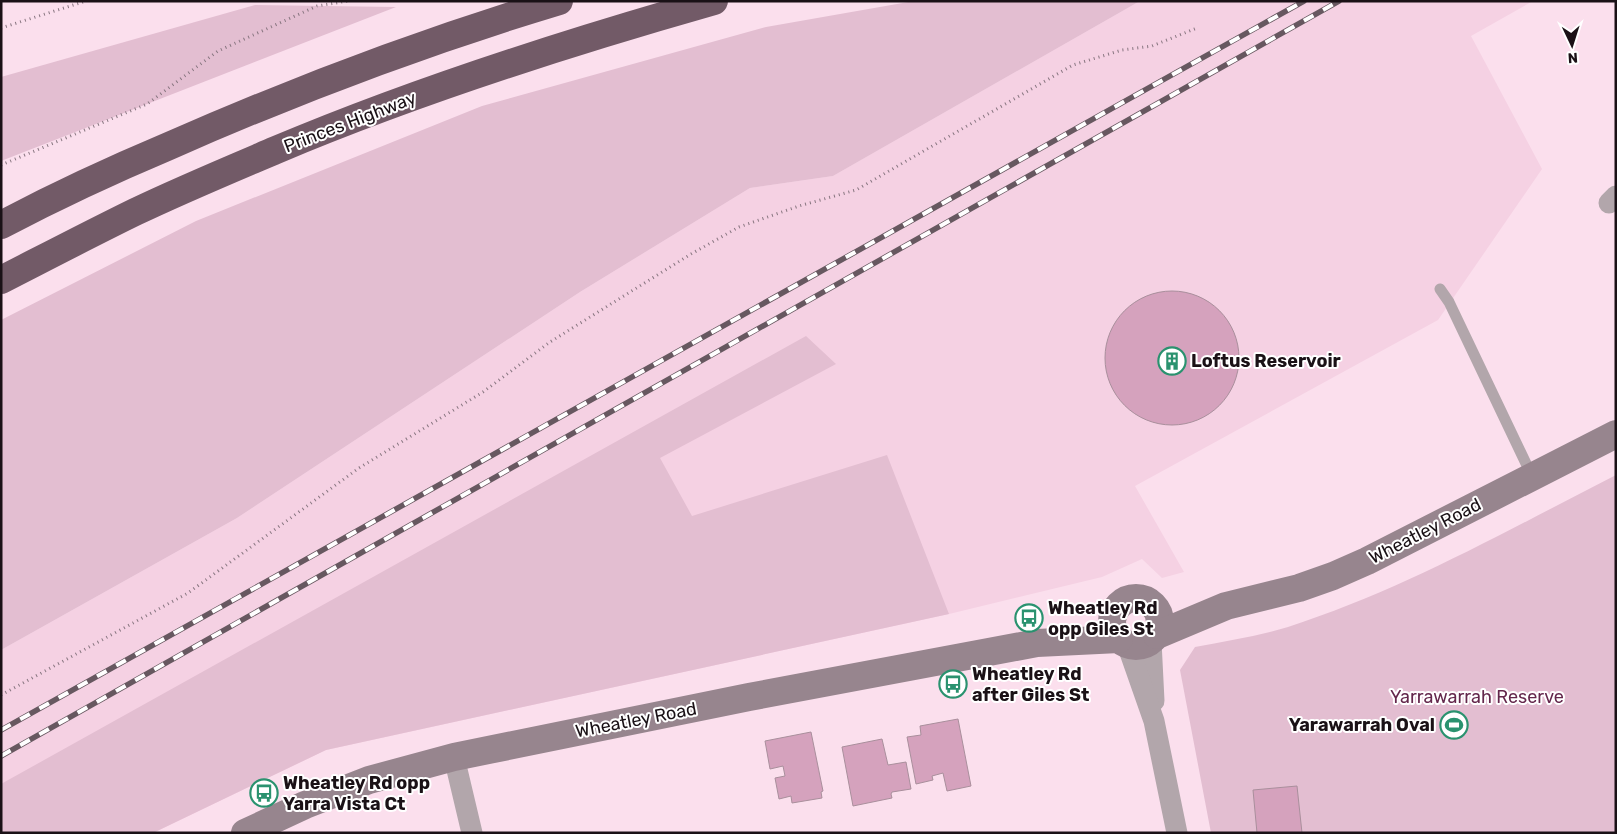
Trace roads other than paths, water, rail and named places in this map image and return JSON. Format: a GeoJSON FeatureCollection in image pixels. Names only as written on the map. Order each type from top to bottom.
{"type":"FeatureCollection","features":[{"type":"Feature","properties":{"kind":"highway"},"geometry":{"type":"LineString","coordinates":[[1,225],[123,166],[239,115],[369,64],[559,1]]}},
{"type":"Feature","properties":{"kind":"highway","name":"Princes Highway"},"geometry":{"type":"LineString","coordinates":[[1,280],[137,212],[269,153],[315,135],[513,62],[714,1]]}},
{"type":"Feature","properties":{"kind":"street","name":"Wheatley Road"},"geometry":{"type":"LineString","coordinates":[[245,833],[305,805],[368,780],[454,756],[758,695],[1037,643],[1133,635],[1226,606],[1299,588],[1367,562],[1616,434]]}},
{"type":"Feature","properties":{"kind":"street","name":"Wheatley Road"},"geometry":{"type":"LineString","coordinates":[[1133,635],[1118,607],[1125,601],[1134,598],[1143,599],[1151,603],[1226,606]]}},
{"type":"Feature","properties":{"kind":"street"},"geometry":{"type":"LineString","coordinates":[[1151,603],[1157,610],[1160,618],[1160,627],[1133,635],[1178,833]]}},
{"type":"Feature","properties":{"kind":"street"},"geometry":{"type":"LineString","coordinates":[[454,756],[472,833]]}},
{"type":"Feature","properties":{"kind":"lane"},"geometry":{"type":"LineString","coordinates":[[1440,289],[1449,302],[1532,476]]}},
{"type":"Feature","properties":{"kind":"railway"},"geometry":{"type":"LineString","coordinates":[[1,730],[1304,1]]}},
{"type":"Feature","properties":{"kind":"railway"},"geometry":{"type":"LineString","coordinates":[[1,756],[1339,1]]}},
{"type":"Feature","properties":{"kind":"place","name":"Loftus Reservoir"},"geometry":{"type":"Point","coordinates":[1172,361]}},
{"type":"Feature","properties":{"kind":"place","name":"Wheatley Rd opp Giles St"},"geometry":{"type":"Point","coordinates":[1029,618]}},
{"type":"Feature","properties":{"kind":"place","name":"Wheatley Rd after Giles St"},"geometry":{"type":"Point","coordinates":[953,684]}},
{"type":"Feature","properties":{"kind":"place","name":"Yarawarrah Oval"},"geometry":{"type":"Point","coordinates":[1454,725]}},
{"type":"Feature","properties":{"kind":"place","name":"Wheatley Rd opp Yarra Vista Ct"},"geometry":{"type":"Point","coordinates":[264,793]}},
{"type":"Feature","properties":{"kind":"park label","name":"Yarrawarrah Reserve"},"geometry":{"type":"Point","coordinates":[1477,697]}}]}
